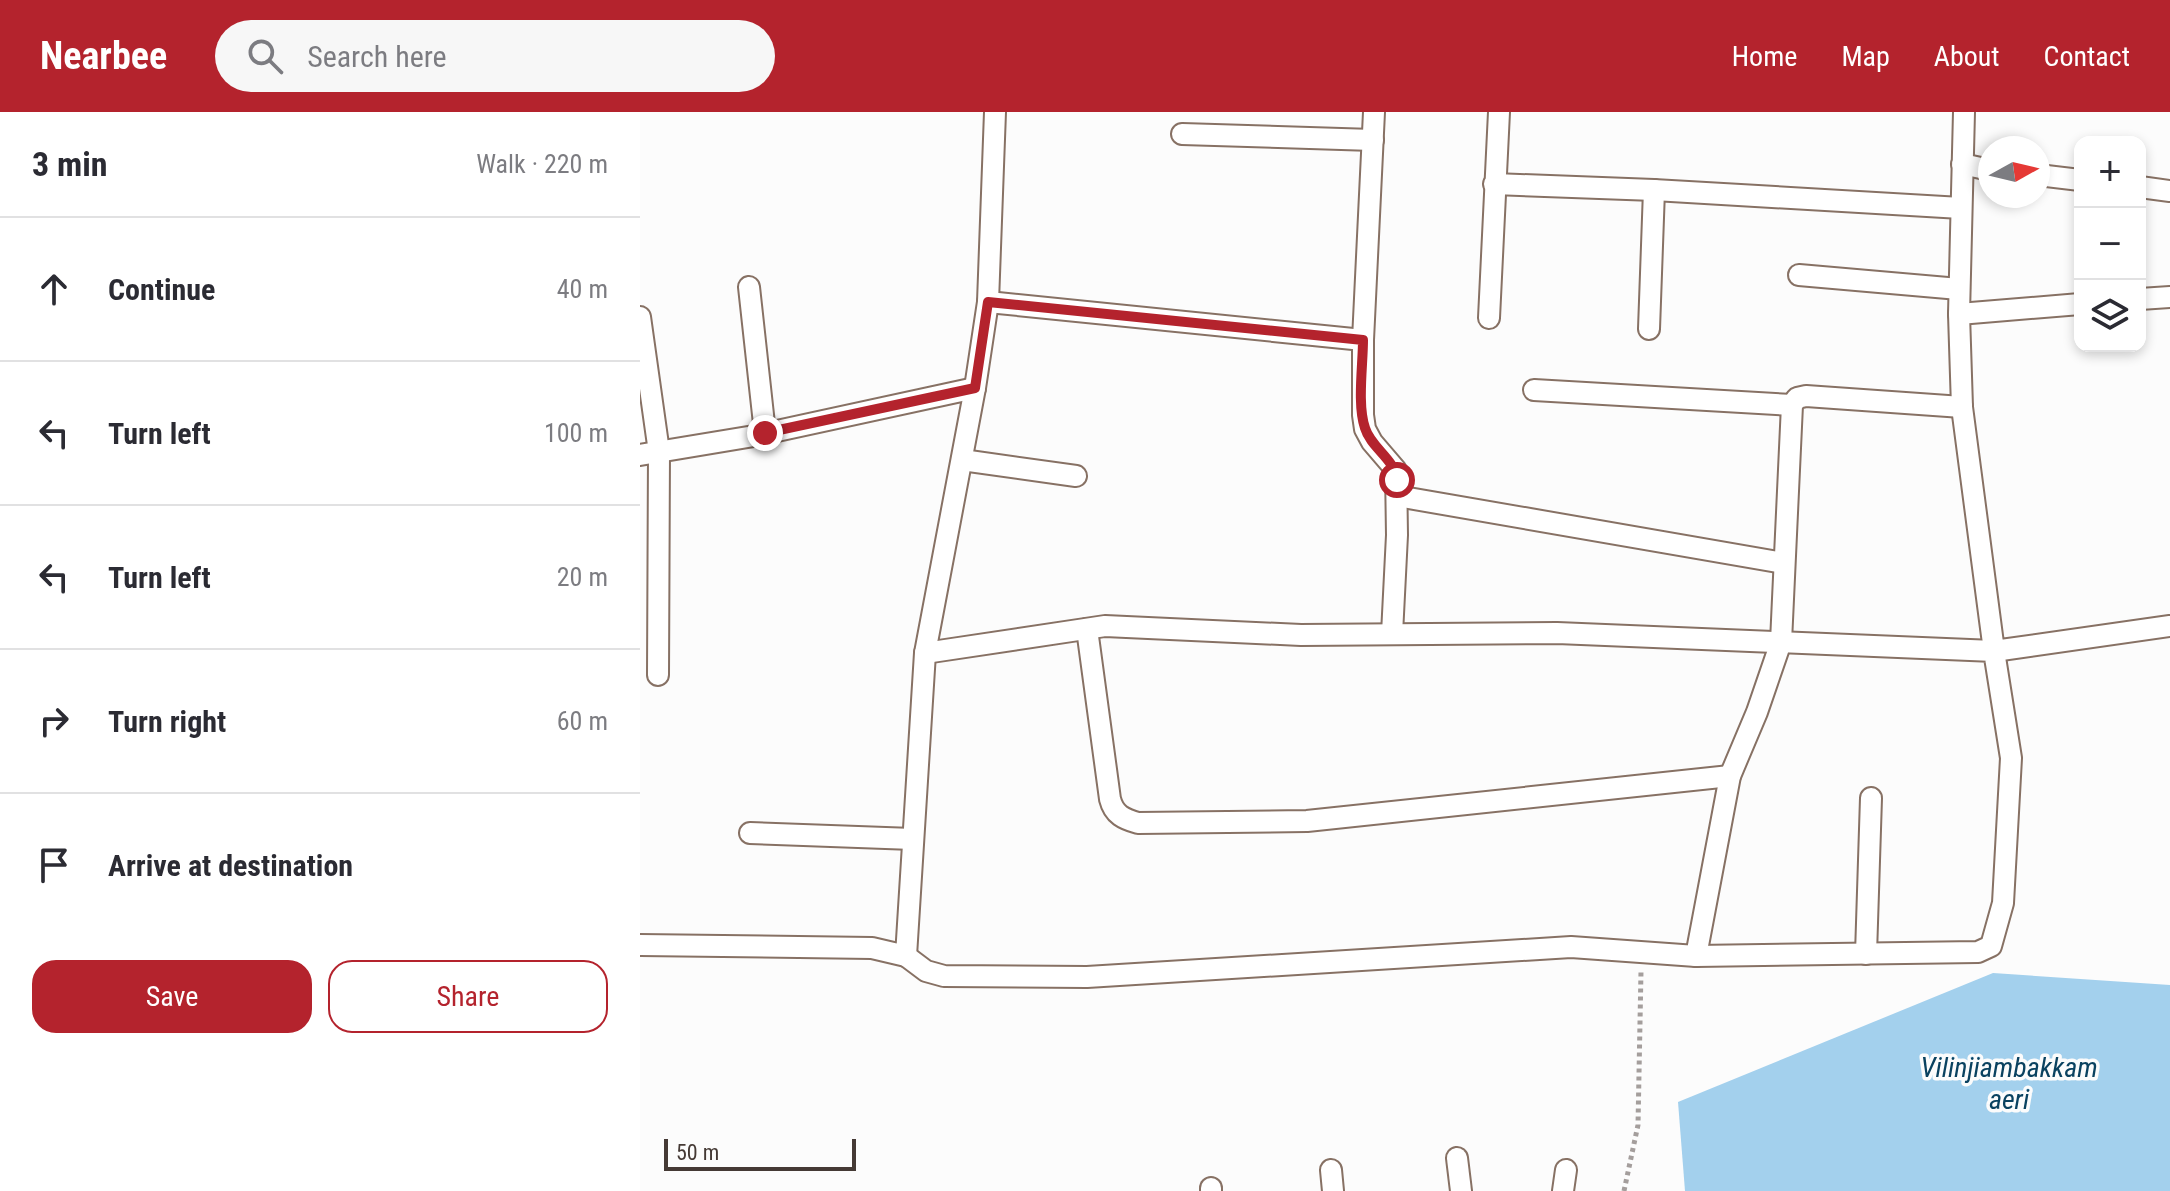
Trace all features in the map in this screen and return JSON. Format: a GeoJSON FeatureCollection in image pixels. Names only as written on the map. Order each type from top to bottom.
{"type":"FeatureCollection","features":[{"type":"Feature","properties":{"kind":"street"},"geometry":{"type":"LineString","coordinates":[[906,956],[925,653],[988,302],[995,112]]}},
{"type":"Feature","properties":{"kind":"street"},"geometry":{"type":"LineString","coordinates":[[1374,112],[1363,340],[1363,415],[1365,429],[1396,470],[1392,634]]}},
{"type":"Feature","properties":{"kind":"street"},"geometry":{"type":"LineString","coordinates":[[1489,318],[1499,112]]}},
{"type":"Feature","properties":{"kind":"street"},"geometry":{"type":"LineString","coordinates":[[640,945],[872,948],[906,956],[926,971],[944,976],[1087,977],[1571,947],[1696,956],[1978,952],[1991,946],[1998,930],[2003,903],[2011,758],[1962,407],[1959,289],[1964,112]]}},
{"type":"Feature","properties":{"kind":"street"},"geometry":{"type":"LineString","coordinates":[[1182,134],[1373,140]]}},
{"type":"Feature","properties":{"kind":"street"},"geometry":{"type":"LineString","coordinates":[[1962,164],[1978,167]]}},
{"type":"Feature","properties":{"kind":"street"},"geometry":{"type":"LineString","coordinates":[[2050,176],[2074,179]]}},
{"type":"Feature","properties":{"kind":"street"},"geometry":{"type":"LineString","coordinates":[[1494,184],[1961,208]]}},
{"type":"Feature","properties":{"kind":"street"},"geometry":{"type":"LineString","coordinates":[[2146,188],[2170,191]]}},
{"type":"Feature","properties":{"kind":"street"},"geometry":{"type":"LineString","coordinates":[[1649,329],[1654,190]]}},
{"type":"Feature","properties":{"kind":"street"},"geometry":{"type":"LineString","coordinates":[[1799,275],[1959,289]]}},
{"type":"Feature","properties":{"kind":"street"},"geometry":{"type":"LineString","coordinates":[[749,287],[765,433]]}},
{"type":"Feature","properties":{"kind":"street"},"geometry":{"type":"LineString","coordinates":[[2146,299],[2170,297]]}},
{"type":"Feature","properties":{"kind":"street"},"geometry":{"type":"LineString","coordinates":[[988,302],[1363,340]]}},
{"type":"Feature","properties":{"kind":"street"},"geometry":{"type":"LineString","coordinates":[[1959,314],[2074,304]]}},
{"type":"Feature","properties":{"kind":"street"},"geometry":{"type":"LineString","coordinates":[[640,317],[650,453],[658,675]]}},
{"type":"Feature","properties":{"kind":"street"},"geometry":{"type":"LineString","coordinates":[[650,453],[765,433],[975,388]]}},
{"type":"Feature","properties":{"kind":"street"},"geometry":{"type":"LineString","coordinates":[[1534,390],[1792,405]]}},
{"type":"Feature","properties":{"kind":"street"},"geometry":{"type":"LineString","coordinates":[[1696,956],[1730,776],[1781,642],[1792,405],[1797,398],[1806,396],[1962,407]]}},
{"type":"Feature","properties":{"kind":"street"},"geometry":{"type":"LineString","coordinates":[[962,460],[1076,476]]}},
{"type":"Feature","properties":{"kind":"street"},"geometry":{"type":"LineString","coordinates":[[1397,496],[1784,563]]}},
{"type":"Feature","properties":{"kind":"street"},"geometry":{"type":"LineString","coordinates":[[925,653],[1105,626],[1301,635],[1557,633],[1994,651],[2170,626]]}},
{"type":"Feature","properties":{"kind":"street"},"geometry":{"type":"LineString","coordinates":[[1087,629],[1112,810],[1138,823],[1307,821],[1730,776]]}},
{"type":"Feature","properties":{"kind":"street"},"geometry":{"type":"LineString","coordinates":[[1866,954],[1871,798]]}},
{"type":"Feature","properties":{"kind":"street"},"geometry":{"type":"LineString","coordinates":[[750,833],[913,839]]}},
{"type":"Feature","properties":{"kind":"street"},"geometry":{"type":"LineString","coordinates":[[1457,1158],[1461,1191]]}},
{"type":"Feature","properties":{"kind":"street"},"geometry":{"type":"LineString","coordinates":[[1331,1170],[1333,1191]]}},
{"type":"Feature","properties":{"kind":"street"},"geometry":{"type":"LineString","coordinates":[[1563,1191],[1566,1170]]}},
{"type":"Feature","properties":{"kind":"path"},"geometry":{"type":"LineString","coordinates":[[1624,1191],[1638,1125],[1642,954]]}},
{"type":"Feature","properties":{"kind":"water","name":"Vilinjiambakkam aeri"},"geometry":{"type":"Polygon","coordinates":[[[1993,973],[2170,985],[2170,1191],[1685,1191],[1678,1102],[1993,973]]]}},
{"type":"Feature","properties":{"kind":"route"},"geometry":{"type":"LineString","coordinates":[[765,433],[975,388],[988,302],[1363,340],[1365,429],[1396,470],[1397,480]]}}]}
